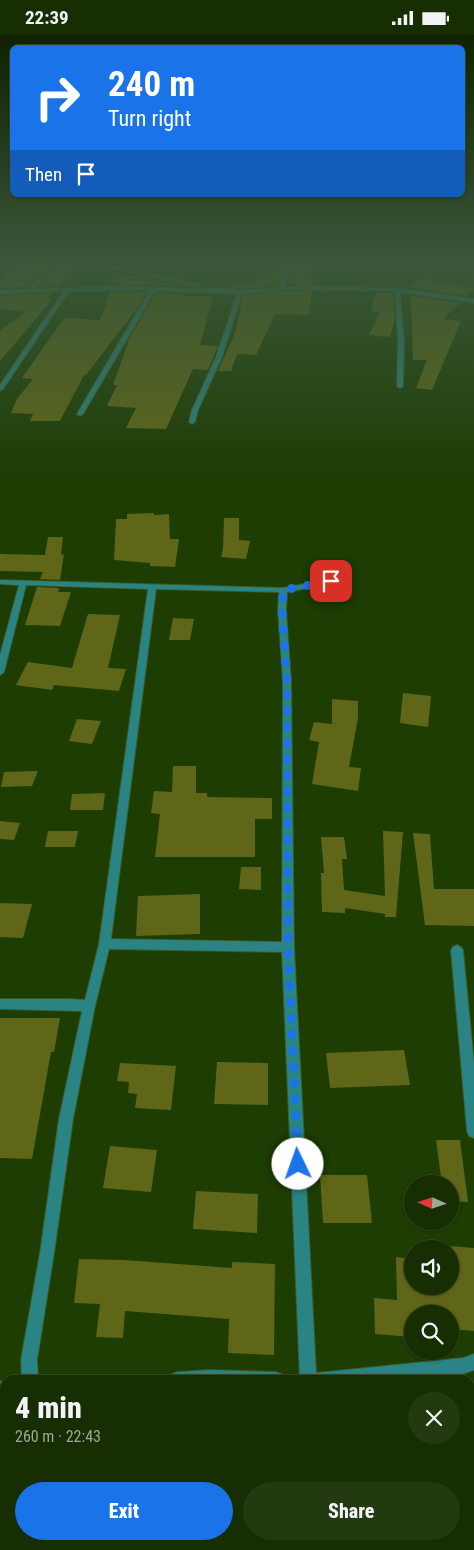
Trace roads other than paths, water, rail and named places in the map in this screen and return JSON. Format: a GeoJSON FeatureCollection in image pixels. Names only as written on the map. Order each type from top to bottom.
{"type":"FeatureCollection","features":[{"type":"Feature","properties":{"kind":"street"},"geometry":{"type":"LineString","coordinates":[[0,389],[37,335]]}},
{"type":"Feature","properties":{"kind":"street"},"geometry":{"type":"LineString","coordinates":[[80,413],[126,335]]}},
{"type":"Feature","properties":{"kind":"street"},"geometry":{"type":"LineString","coordinates":[[192,422],[195,410],[219,357],[226,335]]}},
{"type":"Feature","properties":{"kind":"street"},"geometry":{"type":"LineString","coordinates":[[400,335],[400,386]]}},
{"type":"Feature","properties":{"kind":"street"},"geometry":{"type":"LineString","coordinates":[[0,582],[283,590],[347,578]]}},
{"type":"Feature","properties":{"kind":"street"},"geometry":{"type":"LineString","coordinates":[[0,672],[23,583]]}},
{"type":"Feature","properties":{"kind":"street"},"geometry":{"type":"LineString","coordinates":[[30,1375],[29,1360],[66,1119],[88,1006],[105,944],[152,587]]}},
{"type":"Feature","properties":{"kind":"street"},"geometry":{"type":"LineString","coordinates":[[283,590],[282,610],[287,682],[288,947],[308,1375]]}},
{"type":"Feature","properties":{"kind":"street"},"geometry":{"type":"LineString","coordinates":[[105,944],[288,947]]}},
{"type":"Feature","properties":{"kind":"street"},"geometry":{"type":"LineString","coordinates":[[457,950],[474,1131]]}},
{"type":"Feature","properties":{"kind":"street"},"geometry":{"type":"LineString","coordinates":[[0,1004],[70,1004],[88,1006]]}},
{"type":"Feature","properties":{"kind":"street"},"geometry":{"type":"LineString","coordinates":[[370,1375],[463,1366],[474,1362]]}}]}
